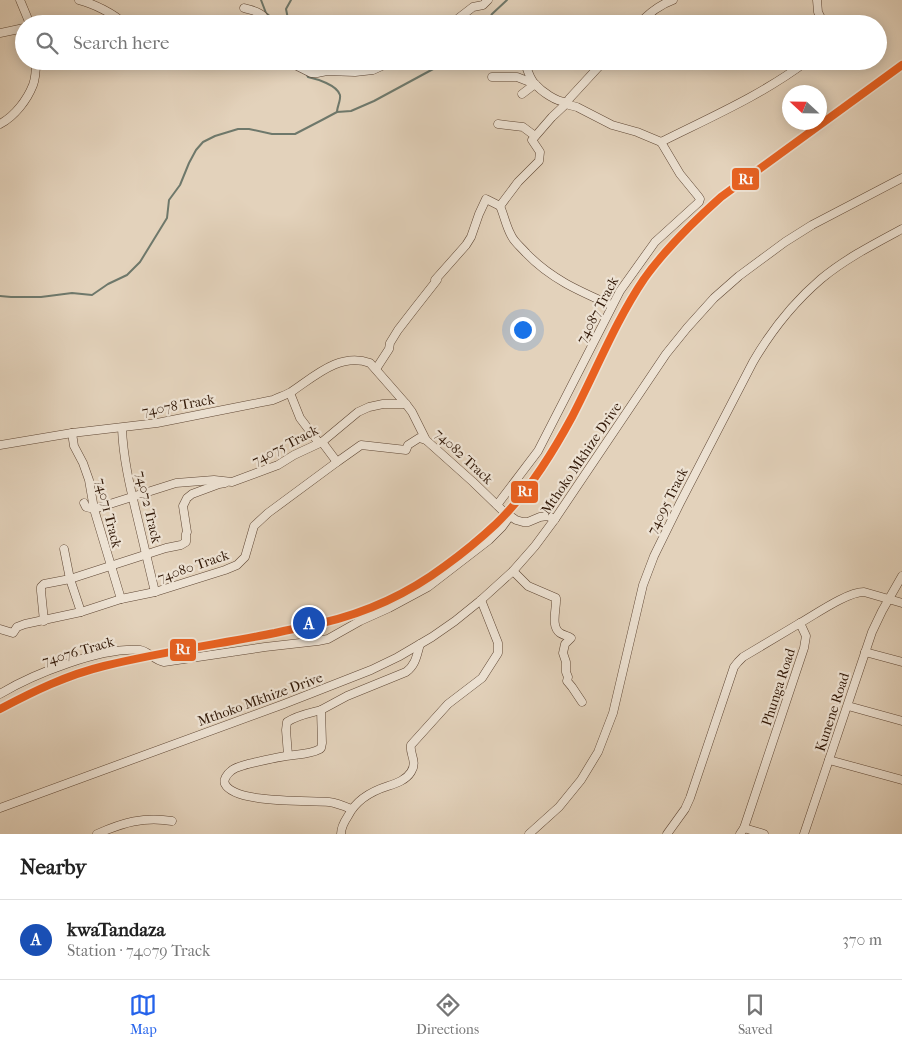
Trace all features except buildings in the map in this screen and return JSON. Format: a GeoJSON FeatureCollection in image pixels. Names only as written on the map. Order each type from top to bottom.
{"type":"FeatureCollection","features":[{"type":"Feature","properties":{"kind":"street"},"geometry":{"type":"LineString","coordinates":[[20,0],[26,15]]}},
{"type":"Feature","properties":{"kind":"street"},"geometry":{"type":"LineString","coordinates":[[79,0],[90,2],[114,15]]}},
{"type":"Feature","properties":{"kind":"street"},"geometry":{"type":"LineString","coordinates":[[463,15],[473,7],[483,5],[488,0]]}},
{"type":"Feature","properties":{"kind":"street"},"geometry":{"type":"LineString","coordinates":[[647,15],[654,9],[673,0]]}},
{"type":"Feature","properties":{"kind":"street"},"geometry":{"type":"LineString","coordinates":[[817,0],[820,15]]}},
{"type":"Feature","properties":{"kind":"street"},"geometry":{"type":"LineString","coordinates":[[244,8],[261,15]]}},
{"type":"Feature","properties":{"kind":"street"},"geometry":{"type":"LineString","coordinates":[[0,33],[15,30]]}},
{"type":"Feature","properties":{"kind":"street"},"geometry":{"type":"LineString","coordinates":[[0,124],[17,112],[29,93],[36,70]]}},
{"type":"Feature","properties":{"kind":"street"},"geometry":{"type":"LineString","coordinates":[[305,70],[311,73],[373,70]]}},
{"type":"Feature","properties":{"kind":"street"},"geometry":{"type":"LineString","coordinates":[[528,70],[535,84]]}},
{"type":"Feature","properties":{"kind":"street"},"geometry":{"type":"LineString","coordinates":[[500,206],[518,182],[539,161],[540,152],[532,140],[596,70]]}},
{"type":"Feature","properties":{"kind":"street"},"geometry":{"type":"LineString","coordinates":[[492,77],[517,77],[535,84],[558,101],[568,102],[569,105],[577,107],[612,125],[637,132],[661,142],[746,100],[775,84],[794,70]]}},
{"type":"Feature","properties":{"kind":"street"},"geometry":{"type":"LineString","coordinates":[[522,94],[535,84]]}},
{"type":"Feature","properties":{"kind":"street"},"geometry":{"type":"LineString","coordinates":[[498,124],[523,127],[535,136]]}},
{"type":"Feature","properties":{"kind":"street","name":"74087 Track"},"geometry":{"type":"LineString","coordinates":[[497,505],[538,451],[611,306],[632,273],[656,242],[699,202],[700,199],[680,174],[661,142]]}},
{"type":"Feature","properties":{"kind":"street","name":"Mthoko Mkhize Drive"},"geometry":{"type":"LineString","coordinates":[[0,808],[342,682],[398,657],[454,621],[513,571],[556,520],[666,354],[714,298],[785,242],[812,225],[902,178]]}},
{"type":"Feature","properties":{"kind":"street"},"geometry":{"type":"LineString","coordinates":[[376,369],[389,349],[390,343],[414,308],[471,237],[486,199],[500,206],[510,234],[532,259],[562,282],[611,306]]}},
{"type":"Feature","properties":{"kind":"street","name":"74095 Track"},"geometry":{"type":"LineString","coordinates":[[530,834],[559,807],[581,780],[598,752],[613,713],[644,585],[654,556],[761,348],[784,316],[821,279],[849,259],[902,229]]}},
{"type":"Feature","properties":{"kind":"street","name":"74082 Track"},"geometry":{"type":"LineString","coordinates":[[350,361],[370,363],[412,412],[426,440],[510,516]]}},
{"type":"Feature","properties":{"kind":"street","name":"74078 Track"},"geometry":{"type":"LineString","coordinates":[[0,445],[72,433],[157,423],[273,400],[290,393],[320,371],[350,361]]}},
{"type":"Feature","properties":{"kind":"street"},"geometry":{"type":"LineString","coordinates":[[290,393],[300,418],[337,462]]}},
{"type":"Feature","properties":{"kind":"street","name":"74075 Track"},"geometry":{"type":"LineString","coordinates":[[94,509],[176,483],[214,480],[232,482],[278,466],[294,455],[320,443],[358,412],[383,404],[406,404]]}},
{"type":"Feature","properties":{"kind":"street","name":"74072 Track"},"geometry":{"type":"LineString","coordinates":[[122,428],[133,498],[155,592]]}},
{"type":"Feature","properties":{"kind":"street","name":"74071 Track"},"geometry":{"type":"LineString","coordinates":[[72,433],[74,446],[89,480],[94,509],[121,599]]}},
{"type":"Feature","properties":{"kind":"street","name":"74080 Track"},"geometry":{"type":"LineString","coordinates":[[0,629],[13,633],[17,627],[81,612],[121,599],[155,592],[237,565],[245,557],[254,526],[268,513],[361,445],[406,450],[408,445],[419,438],[426,440]]}},
{"type":"Feature","properties":{"kind":"street"},"geometry":{"type":"LineString","coordinates":[[44,621],[41,587],[44,584],[70,579],[166,548],[181,545],[186,542],[188,529],[183,506],[187,498],[192,494],[219,484],[232,482]]}},
{"type":"Feature","properties":{"kind":"street"},"geometry":{"type":"LineString","coordinates":[[84,502],[86,507],[94,509]]}},
{"type":"Feature","properties":{"kind":"street"},"geometry":{"type":"LineString","coordinates":[[510,516],[523,522],[547,516],[556,520]]}},
{"type":"Feature","properties":{"kind":"street","name":"74076 Track"},"geometry":{"type":"LineString","coordinates":[[0,694],[60,666],[124,650],[142,650],[164,662],[328,639],[428,587],[489,540],[510,516]]}},
{"type":"Feature","properties":{"kind":"street"},"geometry":{"type":"LineString","coordinates":[[64,548],[70,579],[81,612]]}},
{"type":"Feature","properties":{"kind":"street"},"geometry":{"type":"LineString","coordinates":[[513,571],[528,586],[556,598],[554,620],[556,629],[571,638],[565,644],[563,653],[566,662],[567,681],[582,702]]}},
{"type":"Feature","properties":{"kind":"street","name":"Kunene Road"},"geometry":{"type":"LineString","coordinates":[[804,834],[876,623],[902,576]]}},
{"type":"Feature","properties":{"kind":"street"},"geometry":{"type":"LineString","coordinates":[[800,623],[849,595],[858,592],[902,603]]}},
{"type":"Feature","properties":{"kind":"street"},"geometry":{"type":"LineString","coordinates":[[341,834],[351,809],[369,794],[400,782],[411,772],[414,759],[410,748],[411,745],[448,704],[482,678],[498,653],[498,643],[481,600]]}},
{"type":"Feature","properties":{"kind":"street","name":"Phunga Road"},"geometry":{"type":"LineString","coordinates":[[667,834],[685,809],[690,798],[730,679],[738,662],[743,657],[800,623],[806,636],[806,642],[742,831]]}},
{"type":"Feature","properties":{"kind":"street"},"geometry":{"type":"LineString","coordinates":[[288,755],[286,730],[291,719],[321,710],[347,696],[410,670],[415,662],[420,644]]}},
{"type":"Feature","properties":{"kind":"street"},"geometry":{"type":"LineString","coordinates":[[865,652],[902,662]]}},
{"type":"Feature","properties":{"kind":"street"},"geometry":{"type":"LineString","coordinates":[[848,706],[902,721]]}},
{"type":"Feature","properties":{"kind":"street"},"geometry":{"type":"LineString","coordinates":[[321,710],[321,748],[298,755],[261,760],[233,769],[227,775],[225,784],[241,795],[254,798],[331,803],[351,809]]}},
{"type":"Feature","properties":{"kind":"street"},"geometry":{"type":"LineString","coordinates":[[830,760],[902,780]]}},
{"type":"Feature","properties":{"kind":"street"},"geometry":{"type":"LineString","coordinates":[[96,834],[136,820],[152,818],[172,821]]}},
{"type":"Feature","properties":{"kind":"street"},"geometry":{"type":"LineString","coordinates":[[742,831],[764,834]]}},
{"type":"Feature","properties":{"kind":"waterway"},"geometry":{"type":"LineString","coordinates":[[261,0],[268,15]]}},
{"type":"Feature","properties":{"kind":"waterway"},"geometry":{"type":"LineString","coordinates":[[287,15],[286,9],[291,0]]}},
{"type":"Feature","properties":{"kind":"waterway"},"geometry":{"type":"LineString","coordinates":[[491,15],[507,0]]}},
{"type":"Feature","properties":{"kind":"waterway"},"geometry":{"type":"LineString","coordinates":[[0,296],[41,297],[72,293],[92,295],[108,284],[127,275],[140,262],[167,218],[169,200],[180,185],[196,150],[203,142],[238,129],[249,129],[272,134],[295,134],[337,112],[351,111],[374,101],[431,70]]}},
{"type":"Feature","properties":{"kind":"waterway"},"geometry":{"type":"LineString","coordinates":[[306,73],[308,77],[326,83],[338,91],[340,97],[337,112]]}},
{"type":"Feature","properties":{"kind":"transit line","name":"R1"},"geometry":{"type":"LineString","coordinates":[[0,709],[51,684],[104,666],[338,619],[386,601],[431,576],[471,546],[496,524],[538,474],[572,417],[615,329],[634,295],[652,268],[671,246],[721,197],[902,65]]}},
{"type":"Feature","properties":{"kind":"place","name":"kwaTandaza"},"geometry":{"type":"Point","coordinates":[309,623]}}]}
